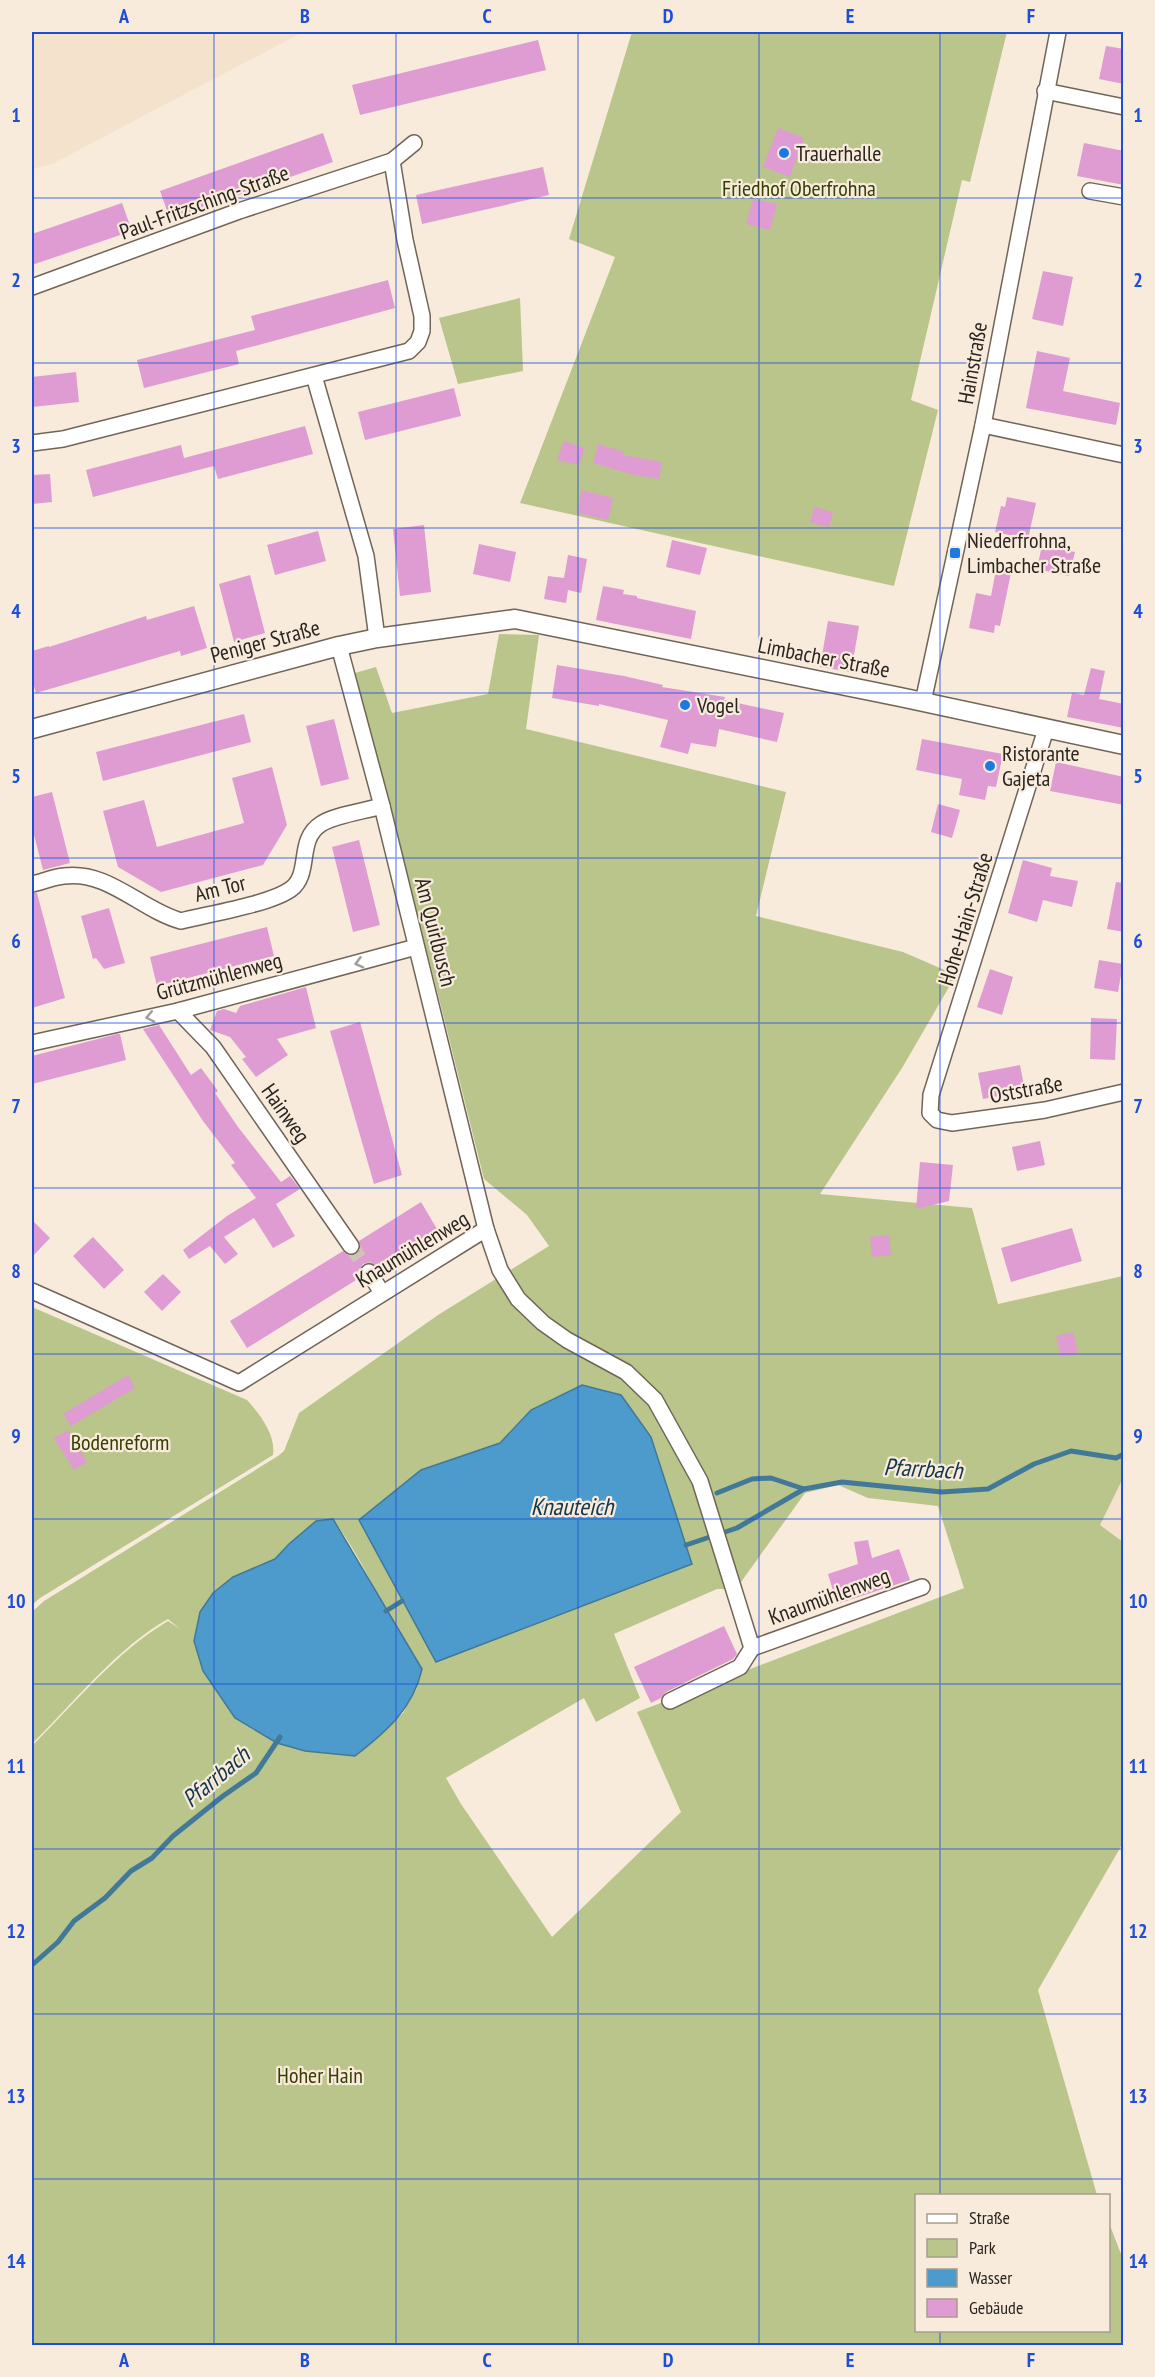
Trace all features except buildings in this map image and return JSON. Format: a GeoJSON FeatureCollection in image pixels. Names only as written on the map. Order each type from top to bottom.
{"type":"FeatureCollection","features":[{"type":"Feature","properties":{"kind":"street","name":"Hainstraße"},"geometry":{"type":"LineString","coordinates":[[923,702],[983,424],[1058,32]]}},
{"type":"Feature","properties":{"kind":"street"},"geometry":{"type":"LineString","coordinates":[[1045,91],[1124,107]]}},
{"type":"Feature","properties":{"kind":"street","name":"Paul-Fritzsching-Straße"},"geometry":{"type":"LineString","coordinates":[[32,287],[239,211],[392,161],[414,143]]}},
{"type":"Feature","properties":{"kind":"street"},"geometry":{"type":"LineString","coordinates":[[32,443],[63,439],[410,351],[418,342],[422,331],[422,316],[405,240],[392,161]]}},
{"type":"Feature","properties":{"kind":"street"},"geometry":{"type":"LineString","coordinates":[[1090,191],[1124,198]]}},
{"type":"Feature","properties":{"kind":"street"},"geometry":{"type":"LineString","coordinates":[[314,376],[366,556],[377,638]]}},
{"type":"Feature","properties":{"kind":"street"},"geometry":{"type":"LineString","coordinates":[[983,424],[1124,454]]}},
{"type":"Feature","properties":{"kind":"street","name":"Peniger Straße"},"geometry":{"type":"LineString","coordinates":[[32,729],[339,646],[377,638],[515,619]]}},
{"type":"Feature","properties":{"kind":"street","name":"Limbacher Straße"},"geometry":{"type":"LineString","coordinates":[[515,619],[1124,745]]}},
{"type":"Feature","properties":{"kind":"street","name":"Am Quirlbusch"},"geometry":{"type":"LineString","coordinates":[[339,646],[382,806],[486,1230]]}},
{"type":"Feature","properties":{"kind":"street","name":"Hohe-Hain-Straße"},"geometry":{"type":"LineString","coordinates":[[937,1120],[930,1113],[931,1095],[972,972],[1046,729]]}},
{"type":"Feature","properties":{"kind":"street","name":"Am Tor"},"geometry":{"type":"LineString","coordinates":[[32,884],[64,876],[88,877],[105,882],[166,917],[182,921],[278,897],[298,882],[307,838],[312,831],[322,823],[382,806]]}},
{"type":"Feature","properties":{"kind":"street","name":"Grützmühlenweg"},"geometry":{"type":"LineString","coordinates":[[32,1043],[178,1011],[416,947]]}},
{"type":"Feature","properties":{"kind":"street","name":"Hainweg"},"geometry":{"type":"LineString","coordinates":[[178,1011],[213,1047],[351,1246]]}},
{"type":"Feature","properties":{"kind":"street","name":"Oststraße"},"geometry":{"type":"LineString","coordinates":[[937,1120],[952,1123],[989,1119],[1045,1110],[1124,1092]]}},
{"type":"Feature","properties":{"kind":"street","name":"Knaumühlenweg"},"geometry":{"type":"LineString","coordinates":[[32,1291],[239,1383],[486,1230],[500,1270],[518,1299],[543,1323],[567,1340],[626,1372],[655,1400],[700,1481],[752,1648]]}},
{"type":"Feature","properties":{"kind":"street"},"geometry":{"type":"LineString","coordinates":[[369,1272],[382,1293]]}},
{"type":"Feature","properties":{"kind":"street","name":"Knaumühlenweg"},"geometry":{"type":"LineString","coordinates":[[670,1701],[740,1667],[752,1648],[922,1587]]}},
{"type":"Feature","properties":{"kind":"shaded area"},"geometry":{"type":"Polygon","coordinates":[[[32,32],[303,32],[52,164],[32,169],[32,32]]]}},
{"type":"Feature","properties":{"kind":"shaded area"},"geometry":{"type":"Polygon","coordinates":[[[1123,1478],[1123,1542],[1100,1525],[1123,1478]]]}},
{"type":"Feature","properties":{"kind":"green space","name":"Friedhof Oberfrohna"},"geometry":{"type":"Polygon","coordinates":[[[632,32],[1007,32],[970,182],[962,180],[911,400],[938,410],[894,586],[520,503],[615,257],[569,239],[632,32]]]}},
{"type":"Feature","properties":{"kind":"green space"},"geometry":{"type":"Polygon","coordinates":[[[520,298],[523,371],[458,384],[439,318],[520,298]]]}},
{"type":"Feature","properties":{"kind":"green space","name":"Hoher Hain"},"geometry":{"type":"Polygon","coordinates":[[[499,634],[539,635],[526,729],[786,792],[756,916],[903,952],[956,975],[902,1068],[820,1194],[972,1208],[998,1304],[1123,1276],[1123,1478],[1100,1525],[1123,1542],[1123,1843],[1038,1990],[1097,2194],[915,2194],[915,2332],[1110,2332],[1110,2226],[1123,2259],[1123,2345],[32,2345],[32,1746],[131,1647],[168,1621],[180,1629],[168,1619],[150,1630],[114,1660],[32,1744],[32,1612],[44,1601],[278,1456],[284,1451],[299,1413],[438,1315],[549,1246],[527,1215],[484,1179],[355,673],[376,667],[392,713],[488,694],[499,634]],[[582,1385],[531,1410],[500,1443],[421,1470],[692,1564],[621,1395],[582,1385]],[[838,1485],[805,1493],[736,1589],[717,1589],[614,1634],[640,1698],[596,1722],[584,1698],[446,1778],[461,1804],[552,1937],[681,1812],[637,1712],[964,1588],[938,1506],[868,1498],[838,1485]],[[333,1519],[289,1544],[275,1559],[234,1577],[213,1592],[200,1612],[194,1640],[203,1671],[235,1718],[330,1753],[355,1756],[403,1713],[417,1688],[370,1580],[333,1519]]]}},
{"type":"Feature","properties":{"kind":"green space","name":"Bodenreform"},"geometry":{"type":"Polygon","coordinates":[[[32,1307],[247,1400],[270,1432],[273,1455],[32,1605],[32,1307]]]}},
{"type":"Feature","properties":{"kind":"water","name":"Knauteich"},"geometry":{"type":"Polygon","coordinates":[[[582,1385],[621,1395],[651,1437],[692,1564],[436,1662],[359,1520],[421,1470],[500,1443],[531,1410],[582,1385]]]}},
{"type":"Feature","properties":{"kind":"water"},"geometry":{"type":"Polygon","coordinates":[[[333,1519],[422,1669],[418,1683],[405,1708],[377,1738],[355,1756],[305,1751],[277,1743],[235,1718],[203,1671],[194,1641],[200,1612],[213,1593],[233,1577],[275,1559],[316,1521],[333,1519]]]}},
{"type":"Feature","properties":{"kind":"waterway","name":"Pfarrbach"},"geometry":{"type":"LineString","coordinates":[[717,1493],[752,1479],[771,1478],[804,1489],[842,1482],[942,1492],[988,1489],[1034,1464],[1071,1451],[1116,1458],[1124,1454]]}},
{"type":"Feature","properties":{"kind":"waterway"},"geometry":{"type":"LineString","coordinates":[[686,1545],[737,1528],[804,1489]]}},
{"type":"Feature","properties":{"kind":"waterway","name":"Pfarrbach"},"geometry":{"type":"LineString","coordinates":[[386,1611],[402,1601]]}},
{"type":"Feature","properties":{"kind":"waterway","name":"Pfarrbach"},"geometry":{"type":"LineString","coordinates":[[32,1965],[58,1942],[74,1921],[105,1898],[131,1871],[152,1858],[173,1836],[256,1773],[280,1737]]}},
{"type":"Feature","properties":{"kind":"tunnel"},"geometry":{"type":"LineString","coordinates":[[351,1246],[369,1272]]}},
{"type":"Feature","properties":{"kind":"place","name":"Trauerhalle"},"geometry":{"type":"Point","coordinates":[784,153]}},
{"type":"Feature","properties":{"kind":"place","name":"Niederfrohna, Limbacher Straße"},"geometry":{"type":"Point","coordinates":[955,553]}},
{"type":"Feature","properties":{"kind":"place","name":"Vogel"},"geometry":{"type":"Point","coordinates":[685,705]}},
{"type":"Feature","properties":{"kind":"place","name":"Ristorante Gajeta"},"geometry":{"type":"Point","coordinates":[990,766]}}]}
